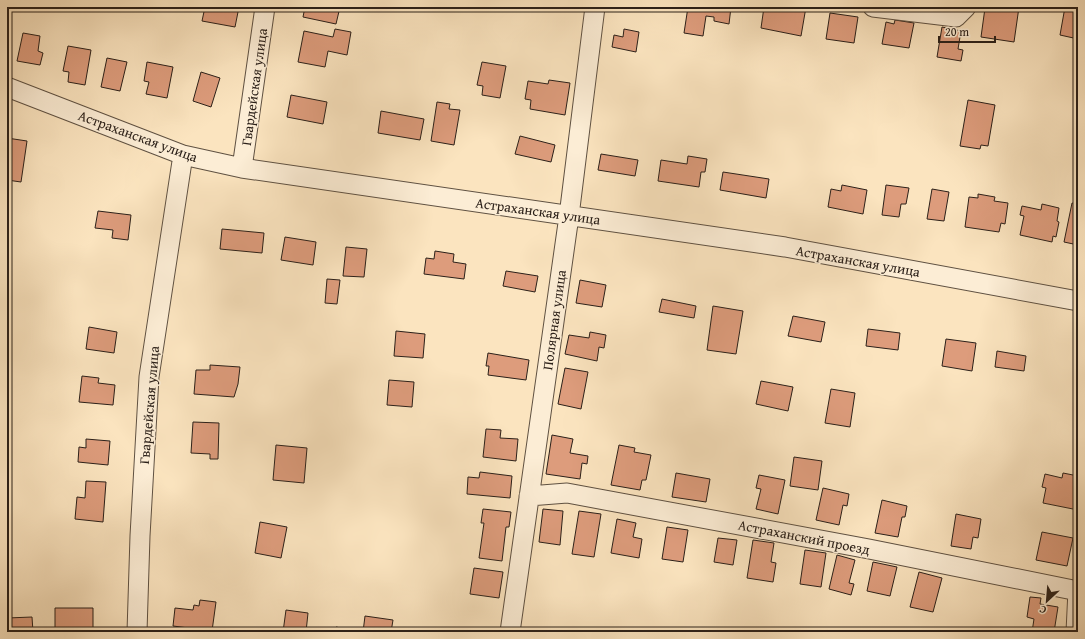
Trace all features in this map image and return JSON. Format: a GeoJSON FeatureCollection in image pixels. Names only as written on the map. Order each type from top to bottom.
{"type":"FeatureCollection","features":[{"type":"Feature","properties":{"kind":"street","name":"Гвардейская улица"},"geometry":{"type":"LineString","coordinates":[[242,168],[266,7]]}},
{"type":"Feature","properties":{"kind":"street","name":"Полярная улица"},"geometry":{"type":"LineString","coordinates":[[510,632],[569,216],[595,7]]}},
{"type":"Feature","properties":{"kind":"street"},"geometry":{"type":"LineString","coordinates":[[875,7],[956,16],[966,7]]}},
{"type":"Feature","properties":{"kind":"street","name":"Астраханская улица"},"geometry":{"type":"LineString","coordinates":[[8,89],[183,155],[242,168],[785,247],[1078,301]]}},
{"type":"Feature","properties":{"kind":"street","name":"Гвардейская улица"},"geometry":{"type":"LineString","coordinates":[[137,632],[140,536],[149,377],[183,155]]}},
{"type":"Feature","properties":{"kind":"street","name":"Астраханский проезд"},"geometry":{"type":"LineString","coordinates":[[529,496],[568,493],[869,549],[1078,591]]}},
{"type":"Feature","properties":{"kind":"street"},"geometry":{"type":"LineString","coordinates":[[1076,632],[1078,591]]}},
{"type":"Feature","properties":{"kind":"building"},"geometry":{"type":"Polygon","coordinates":[[[205,7],[239,7],[235,27],[202,21],[205,7]]]}},
{"type":"Feature","properties":{"kind":"building"},"geometry":{"type":"Polygon","coordinates":[[[305,7],[340,7],[336,24],[303,17],[305,7]]]}},
{"type":"Feature","properties":{"kind":"building"},"geometry":{"type":"Polygon","coordinates":[[[613,7],[643,7],[642,11],[613,7]]]}},
{"type":"Feature","properties":{"kind":"building"},"geometry":{"type":"Polygon","coordinates":[[[688,7],[731,7],[729,24],[714,21],[714,17],[706,16],[703,36],[684,33],[688,7]]]}},
{"type":"Feature","properties":{"kind":"building"},"geometry":{"type":"Polygon","coordinates":[[[764,7],[806,7],[801,36],[761,28],[764,7]]]}},
{"type":"Feature","properties":{"kind":"building"},"geometry":{"type":"Polygon","coordinates":[[[1001,7],[1019,7],[1014,42],[981,37],[985,8],[1000,10],[1001,7]]]}},
{"type":"Feature","properties":{"kind":"building"},"geometry":{"type":"Polygon","coordinates":[[[1065,7],[1078,9],[1078,39],[1060,35],[1065,7]]]}},
{"type":"Feature","properties":{"kind":"building"},"geometry":{"type":"Polygon","coordinates":[[[830,13],[858,17],[854,43],[826,39],[830,13]]]}},
{"type":"Feature","properties":{"kind":"building"},"geometry":{"type":"Polygon","coordinates":[[[895,20],[914,23],[909,48],[882,44],[886,22],[894,24],[895,20]]]}},
{"type":"Feature","properties":{"kind":"building"},"geometry":{"type":"Polygon","coordinates":[[[942,27],[961,31],[958,49],[963,50],[961,61],[937,57],[942,27]]]}},
{"type":"Feature","properties":{"kind":"building"},"geometry":{"type":"Polygon","coordinates":[[[335,29],[351,32],[347,55],[328,51],[325,67],[298,62],[304,31],[333,37],[335,29]]]}},
{"type":"Feature","properties":{"kind":"building"},"geometry":{"type":"Polygon","coordinates":[[[624,29],[639,32],[636,52],[612,47],[614,35],[623,37],[624,29]]]}},
{"type":"Feature","properties":{"kind":"building"},"geometry":{"type":"Polygon","coordinates":[[[23,33],[40,36],[38,51],[43,53],[40,65],[17,61],[23,33]]]}},
{"type":"Feature","properties":{"kind":"building"},"geometry":{"type":"Polygon","coordinates":[[[68,46],[91,50],[85,85],[68,82],[69,72],[63,71],[68,46]]]}},
{"type":"Feature","properties":{"kind":"building"},"geometry":{"type":"Polygon","coordinates":[[[107,58],[127,62],[120,91],[101,87],[107,58]]]}},
{"type":"Feature","properties":{"kind":"building"},"geometry":{"type":"Polygon","coordinates":[[[147,62],[173,67],[167,98],[146,94],[149,82],[144,81],[147,62]]]}},
{"type":"Feature","properties":{"kind":"building"},"geometry":{"type":"Polygon","coordinates":[[[482,62],[506,66],[500,98],[482,95],[483,86],[477,85],[482,62]]]}},
{"type":"Feature","properties":{"kind":"building"},"geometry":{"type":"Polygon","coordinates":[[[201,72],[220,78],[211,107],[193,101],[201,72]]]}},
{"type":"Feature","properties":{"kind":"building"},"geometry":{"type":"Polygon","coordinates":[[[549,80],[570,83],[565,115],[530,109],[531,100],[525,99],[528,81],[548,84],[549,80]]]}},
{"type":"Feature","properties":{"kind":"building"},"geometry":{"type":"Polygon","coordinates":[[[291,95],[327,102],[323,124],[287,117],[291,95]]]}},
{"type":"Feature","properties":{"kind":"building"},"geometry":{"type":"Polygon","coordinates":[[[968,100],[995,105],[988,146],[981,145],[980,149],[960,146],[968,100]]]}},
{"type":"Feature","properties":{"kind":"building"},"geometry":{"type":"Polygon","coordinates":[[[437,102],[450,104],[449,109],[460,110],[454,145],[431,141],[437,102]]]}},
{"type":"Feature","properties":{"kind":"building"},"geometry":{"type":"Polygon","coordinates":[[[381,111],[424,119],[420,140],[378,133],[381,111]]]}},
{"type":"Feature","properties":{"kind":"building"},"geometry":{"type":"Polygon","coordinates":[[[520,136],[555,145],[551,162],[515,154],[520,136]]]}},
{"type":"Feature","properties":{"kind":"building"},"geometry":{"type":"Polygon","coordinates":[[[7,138],[27,141],[21,182],[7,180],[7,138]]]}},
{"type":"Feature","properties":{"kind":"building"},"geometry":{"type":"Polygon","coordinates":[[[601,154],[638,160],[635,176],[598,170],[601,154]]]}},
{"type":"Feature","properties":{"kind":"building"},"geometry":{"type":"Polygon","coordinates":[[[688,156],[707,159],[705,172],[701,172],[699,187],[658,181],[661,160],[687,164],[688,156]]]}},
{"type":"Feature","properties":{"kind":"building"},"geometry":{"type":"Polygon","coordinates":[[[723,172],[769,179],[766,198],[720,190],[723,172]]]}},
{"type":"Feature","properties":{"kind":"building"},"geometry":{"type":"Polygon","coordinates":[[[842,185],[867,190],[863,214],[828,207],[831,189],[841,191],[842,185]]]}},
{"type":"Feature","properties":{"kind":"building"},"geometry":{"type":"Polygon","coordinates":[[[886,185],[909,188],[906,204],[901,204],[899,217],[882,215],[886,185]]]}},
{"type":"Feature","properties":{"kind":"building"},"geometry":{"type":"Polygon","coordinates":[[[932,189],[949,192],[944,221],[927,219],[932,189]]]}},
{"type":"Feature","properties":{"kind":"building"},"geometry":{"type":"Polygon","coordinates":[[[978,194],[995,197],[994,201],[1008,203],[1005,224],[1001,223],[999,232],[965,227],[969,197],[978,198],[978,194]]]}},
{"type":"Feature","properties":{"kind":"building"},"geometry":{"type":"Polygon","coordinates":[[[1072,203],[1078,204],[1078,245],[1064,242],[1072,203]]]}},
{"type":"Feature","properties":{"kind":"building"},"geometry":{"type":"Polygon","coordinates":[[[1042,204],[1059,208],[1057,221],[1059,222],[1056,237],[1053,236],[1052,242],[1020,235],[1024,216],[1020,215],[1022,206],[1041,210],[1042,204]]]}},
{"type":"Feature","properties":{"kind":"building"},"geometry":{"type":"Polygon","coordinates":[[[98,211],[131,215],[128,240],[112,238],[113,230],[95,228],[98,211]]]}},
{"type":"Feature","properties":{"kind":"building"},"geometry":{"type":"Polygon","coordinates":[[[222,229],[264,233],[262,253],[220,249],[222,229]]]}},
{"type":"Feature","properties":{"kind":"building"},"geometry":{"type":"Polygon","coordinates":[[[285,237],[316,242],[313,265],[281,260],[285,237]]]}},
{"type":"Feature","properties":{"kind":"building"},"geometry":{"type":"Polygon","coordinates":[[[346,247],[367,249],[364,277],[343,276],[346,247]]]}},
{"type":"Feature","properties":{"kind":"building"},"geometry":{"type":"Polygon","coordinates":[[[435,251],[454,254],[453,262],[466,264],[464,279],[424,274],[426,258],[434,259],[435,251]]]}},
{"type":"Feature","properties":{"kind":"building"},"geometry":{"type":"Polygon","coordinates":[[[506,271],[538,276],[535,292],[503,286],[506,271]]]}},
{"type":"Feature","properties":{"kind":"building"},"geometry":{"type":"Polygon","coordinates":[[[327,279],[340,280],[337,304],[325,303],[327,279]]]}},
{"type":"Feature","properties":{"kind":"building"},"geometry":{"type":"Polygon","coordinates":[[[580,280],[606,285],[602,307],[576,303],[580,280]]]}},
{"type":"Feature","properties":{"kind":"building"},"geometry":{"type":"Polygon","coordinates":[[[662,299],[696,306],[694,318],[659,312],[662,299]]]}},
{"type":"Feature","properties":{"kind":"building"},"geometry":{"type":"Polygon","coordinates":[[[713,306],[743,311],[736,354],[707,350],[713,306]]]}},
{"type":"Feature","properties":{"kind":"building"},"geometry":{"type":"Polygon","coordinates":[[[793,316],[825,322],[821,342],[788,336],[793,316]]]}},
{"type":"Feature","properties":{"kind":"building"},"geometry":{"type":"Polygon","coordinates":[[[89,327],[117,332],[114,353],[86,349],[89,327]]]}},
{"type":"Feature","properties":{"kind":"building"},"geometry":{"type":"Polygon","coordinates":[[[868,329],[900,333],[898,350],[866,346],[868,329]]]}},
{"type":"Feature","properties":{"kind":"building"},"geometry":{"type":"Polygon","coordinates":[[[396,331],[425,334],[423,358],[394,356],[396,331]]]}},
{"type":"Feature","properties":{"kind":"building"},"geometry":{"type":"Polygon","coordinates":[[[590,332],[606,335],[604,348],[599,347],[597,361],[565,354],[569,335],[589,338],[590,332]]]}},
{"type":"Feature","properties":{"kind":"building"},"geometry":{"type":"Polygon","coordinates":[[[946,339],[976,343],[972,371],[942,366],[946,339]]]}},
{"type":"Feature","properties":{"kind":"building"},"geometry":{"type":"Polygon","coordinates":[[[997,351],[1026,356],[1024,371],[995,367],[997,351]]]}},
{"type":"Feature","properties":{"kind":"building"},"geometry":{"type":"Polygon","coordinates":[[[488,353],[529,360],[526,380],[488,375],[489,366],[486,366],[488,353]]]}},
{"type":"Feature","properties":{"kind":"building"},"geometry":{"type":"Polygon","coordinates":[[[210,365],[240,367],[238,384],[234,397],[194,394],[196,370],[210,370],[210,365]]]}},
{"type":"Feature","properties":{"kind":"building"},"geometry":{"type":"Polygon","coordinates":[[[565,368],[588,372],[581,409],[558,404],[565,368]]]}},
{"type":"Feature","properties":{"kind":"building"},"geometry":{"type":"Polygon","coordinates":[[[82,376],[99,378],[98,383],[115,385],[113,405],[79,402],[82,376]]]}},
{"type":"Feature","properties":{"kind":"building"},"geometry":{"type":"Polygon","coordinates":[[[389,380],[414,382],[412,407],[387,405],[389,380]]]}},
{"type":"Feature","properties":{"kind":"building"},"geometry":{"type":"Polygon","coordinates":[[[761,381],[793,387],[788,411],[756,404],[761,381]]]}},
{"type":"Feature","properties":{"kind":"building"},"geometry":{"type":"Polygon","coordinates":[[[831,389],[855,393],[850,427],[825,423],[831,389]]]}},
{"type":"Feature","properties":{"kind":"building"},"geometry":{"type":"Polygon","coordinates":[[[193,422],[219,423],[218,459],[210,459],[210,454],[191,453],[193,422]]]}},
{"type":"Feature","properties":{"kind":"building"},"geometry":{"type":"Polygon","coordinates":[[[486,429],[501,430],[500,438],[518,439],[516,461],[483,457],[486,429]]]}},
{"type":"Feature","properties":{"kind":"building"},"geometry":{"type":"Polygon","coordinates":[[[552,435],[573,439],[570,453],[588,456],[587,464],[582,463],[580,479],[546,474],[552,435]]]}},
{"type":"Feature","properties":{"kind":"building"},"geometry":{"type":"Polygon","coordinates":[[[86,439],[110,441],[108,465],[78,462],[79,447],[86,448],[86,439]]]}},
{"type":"Feature","properties":{"kind":"building"},"geometry":{"type":"Polygon","coordinates":[[[276,445],[307,448],[304,483],[273,480],[276,445]]]}},
{"type":"Feature","properties":{"kind":"building"},"geometry":{"type":"Polygon","coordinates":[[[619,445],[635,448],[634,452],[651,455],[646,480],[642,480],[640,490],[611,485],[619,445]]]}},
{"type":"Feature","properties":{"kind":"building"},"geometry":{"type":"Polygon","coordinates":[[[794,457],[822,461],[818,490],[790,486],[794,457]]]}},
{"type":"Feature","properties":{"kind":"building"},"geometry":{"type":"Polygon","coordinates":[[[480,472],[512,476],[510,498],[467,494],[468,477],[479,478],[480,472]]]}},
{"type":"Feature","properties":{"kind":"building"},"geometry":{"type":"Polygon","coordinates":[[[676,473],[710,479],[706,502],[672,497],[676,473]]]}},
{"type":"Feature","properties":{"kind":"building"},"geometry":{"type":"Polygon","coordinates":[[[1063,473],[1078,476],[1078,510],[1043,503],[1046,488],[1042,487],[1045,474],[1062,478],[1063,473]]]}},
{"type":"Feature","properties":{"kind":"building"},"geometry":{"type":"Polygon","coordinates":[[[759,475],[785,480],[778,514],[756,509],[761,489],[756,488],[759,475]]]}},
{"type":"Feature","properties":{"kind":"building"},"geometry":{"type":"Polygon","coordinates":[[[86,481],[106,482],[103,522],[75,519],[77,497],[85,498],[86,481]]]}},
{"type":"Feature","properties":{"kind":"building"},"geometry":{"type":"Polygon","coordinates":[[[823,488],[849,494],[847,506],[843,505],[839,525],[816,520],[823,488]]]}},
{"type":"Feature","properties":{"kind":"building"},"geometry":{"type":"Polygon","coordinates":[[[882,500],[907,506],[905,517],[902,517],[898,537],[875,533],[882,500]]]}},
{"type":"Feature","properties":{"kind":"building"},"geometry":{"type":"Polygon","coordinates":[[[483,509],[511,512],[509,527],[506,527],[502,561],[479,558],[484,523],[481,523],[483,509]]]}},
{"type":"Feature","properties":{"kind":"building"},"geometry":{"type":"Polygon","coordinates":[[[543,509],[563,511],[560,545],[539,542],[543,509]]]}},
{"type":"Feature","properties":{"kind":"building"},"geometry":{"type":"Polygon","coordinates":[[[579,511],[601,514],[594,557],[572,554],[579,511]]]}},
{"type":"Feature","properties":{"kind":"building"},"geometry":{"type":"Polygon","coordinates":[[[956,514],[981,519],[978,538],[973,537],[971,549],[951,546],[956,514]]]}},
{"type":"Feature","properties":{"kind":"building"},"geometry":{"type":"Polygon","coordinates":[[[617,519],[636,523],[633,537],[642,539],[639,558],[611,553],[617,519]]]}},
{"type":"Feature","properties":{"kind":"building"},"geometry":{"type":"Polygon","coordinates":[[[260,522],[287,527],[281,558],[255,553],[260,522]]]}},
{"type":"Feature","properties":{"kind":"building"},"geometry":{"type":"Polygon","coordinates":[[[667,527],[688,530],[683,562],[662,559],[667,527]]]}},
{"type":"Feature","properties":{"kind":"building"},"geometry":{"type":"Polygon","coordinates":[[[1042,532],[1073,538],[1067,566],[1036,560],[1042,532]]]}},
{"type":"Feature","properties":{"kind":"building"},"geometry":{"type":"Polygon","coordinates":[[[718,538],[737,540],[733,565],[714,562],[718,538]]]}},
{"type":"Feature","properties":{"kind":"building"},"geometry":{"type":"Polygon","coordinates":[[[753,540],[774,543],[771,562],[776,563],[773,582],[747,578],[753,540]]]}},
{"type":"Feature","properties":{"kind":"building"},"geometry":{"type":"Polygon","coordinates":[[[805,550],[826,553],[821,587],[800,584],[805,550]]]}},
{"type":"Feature","properties":{"kind":"building"},"geometry":{"type":"Polygon","coordinates":[[[837,555],[855,560],[849,583],[854,584],[851,595],[829,589],[837,555]]]}},
{"type":"Feature","properties":{"kind":"building"},"geometry":{"type":"Polygon","coordinates":[[[873,562],[897,567],[890,596],[867,591],[873,562]]]}},
{"type":"Feature","properties":{"kind":"building"},"geometry":{"type":"Polygon","coordinates":[[[474,568],[503,572],[499,598],[470,594],[474,568]]]}},
{"type":"Feature","properties":{"kind":"building"},"geometry":{"type":"Polygon","coordinates":[[[919,572],[942,578],[933,612],[910,607],[919,572]]]}},
{"type":"Feature","properties":{"kind":"building"},"geometry":{"type":"Polygon","coordinates":[[[1030,597],[1041,598],[1040,604],[1058,607],[1054,632],[1032,632],[1034,619],[1027,617],[1030,597]]]}},
{"type":"Feature","properties":{"kind":"building"},"geometry":{"type":"Polygon","coordinates":[[[200,600],[216,602],[212,631],[173,626],[175,608],[193,610],[194,605],[199,606],[200,600]]]}},
{"type":"Feature","properties":{"kind":"building"},"geometry":{"type":"Polygon","coordinates":[[[55,608],[93,608],[93,632],[55,632],[55,608]]]}},
{"type":"Feature","properties":{"kind":"building"},"geometry":{"type":"Polygon","coordinates":[[[286,610],[308,613],[306,632],[283,632],[286,610]]]}},
{"type":"Feature","properties":{"kind":"building"},"geometry":{"type":"Polygon","coordinates":[[[365,616],[393,620],[391,632],[363,632],[365,616]]]}},
{"type":"Feature","properties":{"kind":"building"},"geometry":{"type":"Polygon","coordinates":[[[32,617],[33,632],[7,632],[7,618],[32,617]]]}},
{"type":"Feature","properties":{"kind":"building"},"geometry":{"type":"Polygon","coordinates":[[[336,627],[351,630],[351,632],[335,632],[336,627]]]}},
{"type":"Feature","properties":{"kind":"building"},"geometry":{"type":"Polygon","coordinates":[[[400,628],[425,632],[400,632],[400,628]]]}}]}
